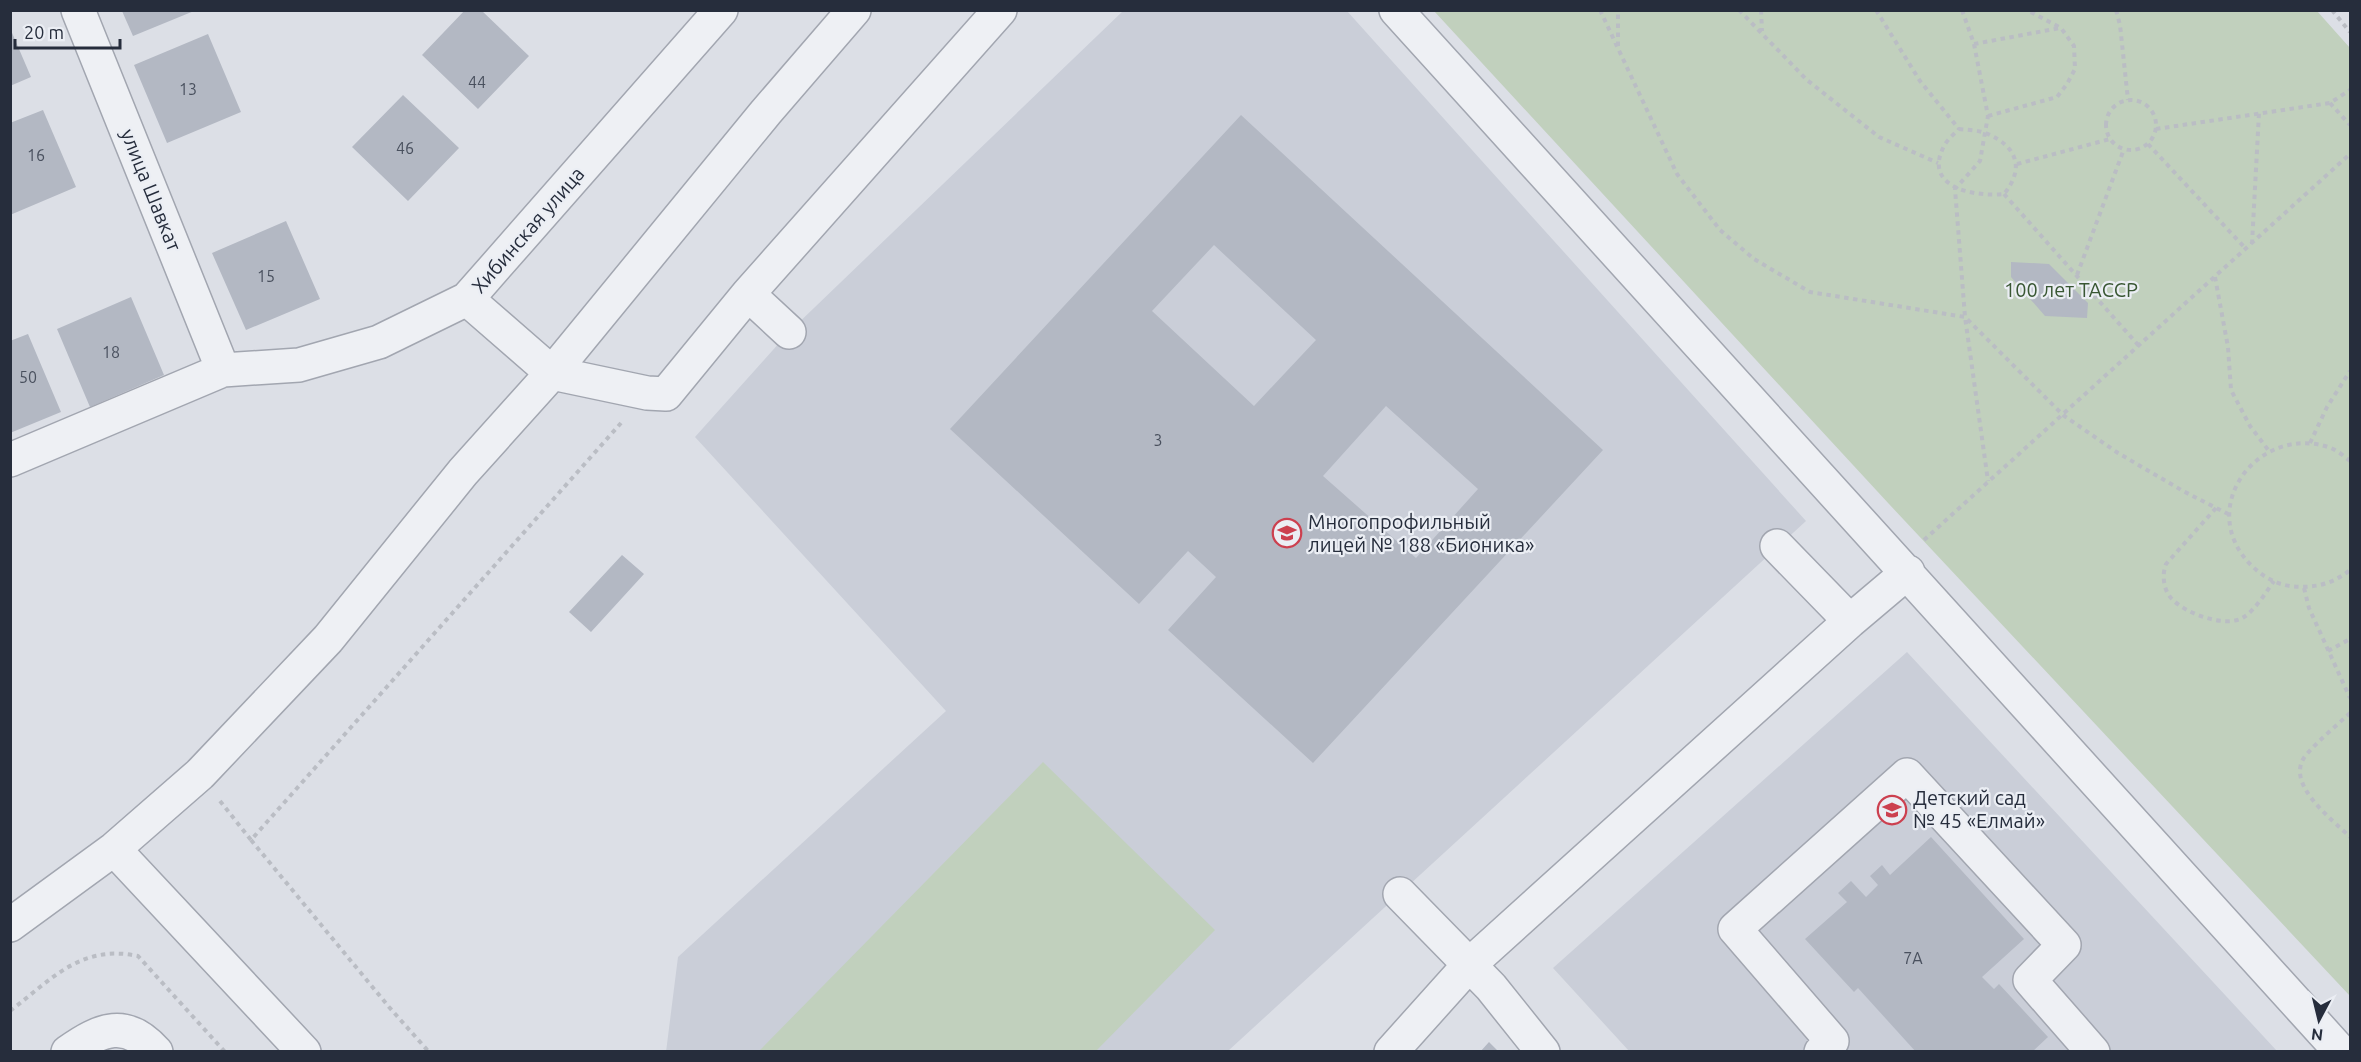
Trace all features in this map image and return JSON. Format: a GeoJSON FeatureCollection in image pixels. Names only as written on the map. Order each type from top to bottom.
{"type":"FeatureCollection","features":[{"type":"Feature","properties":{"kind":"street","name":"улица Шавкат"},"geometry":{"type":"LineString","coordinates":[[78,10],[223,370]]}},
{"type":"Feature","properties":{"kind":"street","name":"Хибинская улица"},"geometry":{"type":"LineString","coordinates":[[10,460],[223,370],[299,365],[379,342],[467,299],[721,10]]}},
{"type":"Feature","properties":{"kind":"street"},"geometry":{"type":"LineString","coordinates":[[10,925],[114,849],[200,774],[328,639],[463,472],[552,373],[766,112],[854,10]]}},
{"type":"Feature","properties":{"kind":"street"},"geometry":{"type":"LineString","coordinates":[[467,299],[552,373],[647,393],[666,394],[748,294],[1000,10]]}},
{"type":"Feature","properties":{"kind":"street"},"geometry":{"type":"LineString","coordinates":[[1396,10],[1913,559],[2341,1052]]}},
{"type":"Feature","properties":{"kind":"street"},"geometry":{"type":"LineString","coordinates":[[748,294],[789,332]]}},
{"type":"Feature","properties":{"kind":"street"},"geometry":{"type":"LineString","coordinates":[[1777,546],[1850,621]]}},
{"type":"Feature","properties":{"kind":"street"},"geometry":{"type":"LineString","coordinates":[[1390,1052],[1469,965],[1850,621],[1913,559]]}},
{"type":"Feature","properties":{"kind":"street"},"geometry":{"type":"LineString","coordinates":[[1821,1052],[1832,1041],[1735,928],[1907,775],[2064,945],[2030,980],[2093,1052]]}},
{"type":"Feature","properties":{"kind":"street"},"geometry":{"type":"LineString","coordinates":[[114,849],[304,1052]]}},
{"type":"Feature","properties":{"kind":"street"},"geometry":{"type":"LineString","coordinates":[[1400,894],[1491,987],[1543,1052]]}},
{"type":"Feature","properties":{"kind":"street"},"geometry":{"type":"LineString","coordinates":[[68,1052],[98,1033],[114,1029],[130,1031],[149,1044],[156,1052]]}},
{"type":"Feature","properties":{"kind":"path"},"geometry":{"type":"LineString","coordinates":[[1600,10],[1677,174],[1720,230],[1754,259],[1810,292],[1965,317],[2063,415],[2118,453],[2230,514]]}},
{"type":"Feature","properties":{"kind":"path"},"geometry":{"type":"LineString","coordinates":[[1618,10],[1618,48]]}},
{"type":"Feature","properties":{"kind":"path"},"geometry":{"type":"LineString","coordinates":[[1739,10],[1807,80],[1879,137],[1938,163]]}},
{"type":"Feature","properties":{"kind":"path"},"geometry":{"type":"LineString","coordinates":[[1761,10],[1762,32]]}},
{"type":"Feature","properties":{"kind":"path"},"geometry":{"type":"LineString","coordinates":[[1876,10],[1920,81],[1959,129],[1986,133],[2011,150],[2017,164],[2014,182],[2004,194],[1987,196],[1955,189],[1944,179],[1938,163],[1944,145],[1959,129]]}},
{"type":"Feature","properties":{"kind":"path"},"geometry":{"type":"LineString","coordinates":[[1962,10],[1974,44],[1988,116],[1980,161],[1955,189],[1965,317],[1988,481]]}},
{"type":"Feature","properties":{"kind":"path"},"geometry":{"type":"LineString","coordinates":[[1988,116],[2056,97],[2067,84],[2075,69],[2074,46],[2061,28],[2027,10]]}},
{"type":"Feature","properties":{"kind":"path"},"geometry":{"type":"LineString","coordinates":[[2116,10],[2128,100]]}},
{"type":"Feature","properties":{"kind":"path"},"geometry":{"type":"LineString","coordinates":[[2332,10],[2350,32]]}},
{"type":"Feature","properties":{"kind":"path"},"geometry":{"type":"LineString","coordinates":[[1974,44],[2061,28]]}},
{"type":"Feature","properties":{"kind":"path"},"geometry":{"type":"LineString","coordinates":[[2156,129],[2330,103],[2350,90]]}},
{"type":"Feature","properties":{"kind":"path"},"geometry":{"type":"LineString","coordinates":[[2128,100],[2146,105],[2155,120],[2156,129],[2148,144],[2132,150],[2124,149],[2110,139],[2107,130],[2107,120],[2111,111],[2118,104],[2128,100]]}},
{"type":"Feature","properties":{"kind":"path"},"geometry":{"type":"LineString","coordinates":[[2330,103],[2350,125]]}},
{"type":"Feature","properties":{"kind":"path"},"geometry":{"type":"LineString","coordinates":[[2252,244],[2259,113]]}},
{"type":"Feature","properties":{"kind":"path"},"geometry":{"type":"LineString","coordinates":[[2017,164],[2110,139]]}},
{"type":"Feature","properties":{"kind":"path"},"geometry":{"type":"LineString","coordinates":[[2148,144],[2246,249]]}},
{"type":"Feature","properties":{"kind":"path"},"geometry":{"type":"LineString","coordinates":[[2077,275],[2124,149]]}},
{"type":"Feature","properties":{"kind":"path"},"geometry":{"type":"LineString","coordinates":[[1913,559],[1988,481],[2350,154]]}},
{"type":"Feature","properties":{"kind":"path"},"geometry":{"type":"LineString","coordinates":[[2004,194],[2139,346]]}},
{"type":"Feature","properties":{"kind":"path"},"geometry":{"type":"LineString","coordinates":[[2216,277],[2228,347],[2231,390],[2250,426],[2269,451]]}},
{"type":"Feature","properties":{"kind":"path"},"geometry":{"type":"LineString","coordinates":[[2310,443],[2327,407],[2350,371]]}},
{"type":"Feature","properties":{"kind":"path"},"geometry":{"type":"LineString","coordinates":[[250,840],[647,393]]}},
{"type":"Feature","properties":{"kind":"path"},"geometry":{"type":"LineString","coordinates":[[2350,461],[2334,449],[2310,443],[2289,444],[2269,451],[2253,462],[2241,477],[2233,495],[2230,514],[2233,537],[2244,558],[2260,574],[2281,585],[2304,588],[2328,584],[2350,570]]}},
{"type":"Feature","properties":{"kind":"path"},"geometry":{"type":"LineString","coordinates":[[2217,508],[2166,564],[2162,574],[2169,597],[2180,606],[2206,618],[2229,622],[2244,617],[2274,581]]}},
{"type":"Feature","properties":{"kind":"path"},"geometry":{"type":"LineString","coordinates":[[2304,588],[2309,609],[2350,698]]}},
{"type":"Feature","properties":{"kind":"path"},"geometry":{"type":"LineString","coordinates":[[2328,651],[2350,639]]}},
{"type":"Feature","properties":{"kind":"path"},"geometry":{"type":"LineString","coordinates":[[2350,713],[2304,757],[2300,774],[2303,788],[2350,837]]}},
{"type":"Feature","properties":{"kind":"path"},"geometry":{"type":"LineString","coordinates":[[200,774],[250,840],[429,1052]]}},
{"type":"Feature","properties":{"kind":"path"},"geometry":{"type":"LineString","coordinates":[[10,1011],[65,968],[94,955],[117,952],[138,956],[225,1052]]}},
{"type":"Feature","properties":{"kind":"shaded area","name":"Многопрофильный лицей № 188 «Бионика»"},"geometry":{"type":"Polygon","coordinates":[[[1123,11],[1347,11],[1806,521],[1228,1051],[666,1052],[678,957],[946,711],[695,437],[789,332],[1123,11]]]}},
{"type":"Feature","properties":{"kind":"shaded area","name":"Детский сад № 45 «Елмай»"},"geometry":{"type":"Polygon","coordinates":[[[1907,652],[2277,1051],[1629,1051],[1553,968],[1907,652]]]}},
{"type":"Feature","properties":{"kind":"green space","name":"100 лет ТАССР"},"geometry":{"type":"Polygon","coordinates":[[[1434,11],[2317,11],[2350,48],[2350,996],[1889,504],[1434,11]]]}},
{"type":"Feature","properties":{"kind":"green space"},"geometry":{"type":"Polygon","coordinates":[[[1043,762],[1215,930],[1096,1051],[759,1051],[1043,762]]]}},
{"type":"Feature","properties":{"kind":"building"},"geometry":{"type":"Polygon","coordinates":[[[465,10],[481,10],[529,56],[478,109],[422,55],[465,10]]]}},
{"type":"Feature","properties":{"kind":"building"},"geometry":{"type":"Polygon","coordinates":[[[122,11],[194,11],[133,36],[122,11]]]}},
{"type":"Feature","properties":{"kind":"building"},"geometry":{"type":"Polygon","coordinates":[[[10,28],[31,77],[10,86],[10,28]]]}},
{"type":"Feature","properties":{"kind":"building"},"geometry":{"type":"Polygon","coordinates":[[[208,34],[241,112],[167,143],[134,65],[208,34]]]}},
{"type":"Feature","properties":{"kind":"building"},"geometry":{"type":"Polygon","coordinates":[[[403,95],[459,148],[408,201],[352,147],[403,95]]]}},
{"type":"Feature","properties":{"kind":"building"},"geometry":{"type":"Polygon","coordinates":[[[43,110],[76,187],[10,215],[10,123],[43,110]]]}},
{"type":"Feature","properties":{"kind":"building"},"geometry":{"type":"Polygon","coordinates":[[[1241,115],[1603,450],[1313,763],[1168,630],[1216,577],[1188,551],[1139,604],[950,429],[1241,115]],[[1214,245],[1152,311],[1254,406],[1316,340],[1214,245]],[[1386,406],[1323,476],[1416,558],[1478,489],[1386,406]]]}},
{"type":"Feature","properties":{"kind":"building"},"geometry":{"type":"Polygon","coordinates":[[[286,221],[320,299],[246,330],[212,253],[286,221]]]}},
{"type":"Feature","properties":{"kind":"building"},"geometry":{"type":"Polygon","coordinates":[[[2011,262],[2049,264],[2088,303],[2087,318],[2045,316],[2011,277],[2011,262]]]}},
{"type":"Feature","properties":{"kind":"building"},"geometry":{"type":"Polygon","coordinates":[[[131,297],[164,375],[90,407],[57,329],[131,297]]]}},
{"type":"Feature","properties":{"kind":"building"},"geometry":{"type":"Polygon","coordinates":[[[28,334],[61,412],[10,433],[10,341],[28,334]]]}},
{"type":"Feature","properties":{"kind":"building"},"geometry":{"type":"Polygon","coordinates":[[[622,555],[644,574],[591,632],[569,612],[622,555]]]}},
{"type":"Feature","properties":{"kind":"building"},"geometry":{"type":"Polygon","coordinates":[[[1931,837],[2024,939],[1982,977],[1994,989],[1999,984],[2048,1037],[2032,1052],[1916,1052],[1858,988],[1854,992],[1805,939],[1847,902],[1838,893],[1851,881],[1866,897],[1878,885],[1870,876],[1882,865],[1890,875],[1931,837]]]}},
{"type":"Feature","properties":{"kind":"building"},"geometry":{"type":"Polygon","coordinates":[[[1489,1042],[1499,1052],[1480,1052],[1489,1042]]]}},
{"type":"Feature","properties":{"kind":"place","name":"Многопрофильный лицей № 188 «Бионика»"},"geometry":{"type":"Point","coordinates":[1287,533]}},
{"type":"Feature","properties":{"kind":"place","name":"Детский сад № 45 «Елмай»"},"geometry":{"type":"Point","coordinates":[1892,810]}}]}
